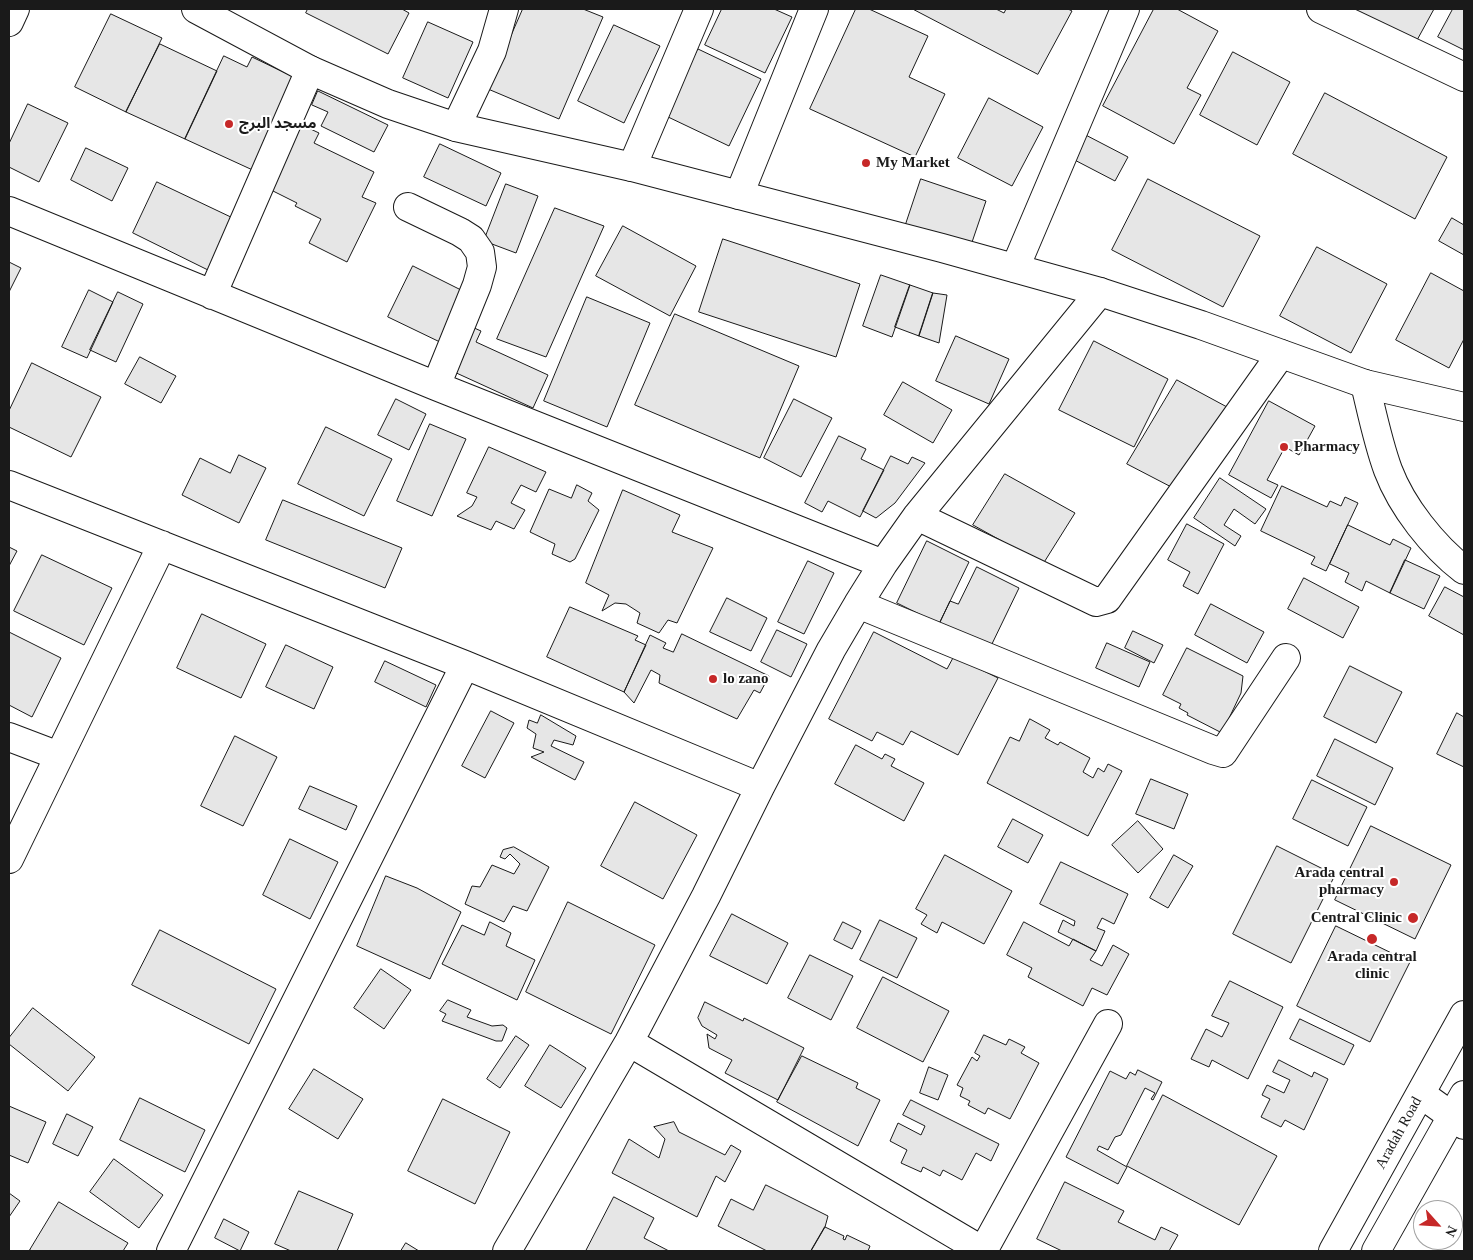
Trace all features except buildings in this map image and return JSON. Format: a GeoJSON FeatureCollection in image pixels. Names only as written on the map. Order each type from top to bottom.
{"type":"FeatureCollection","features":[{"type":"Feature","properties":{"kind":"street"},"geometry":{"type":"LineString","coordinates":[[9,22],[15,9]]}},
{"type":"Feature","properties":{"kind":"street"},"geometry":{"type":"LineString","coordinates":[[196,9],[310,70],[388,104],[456,127],[632,167],[1014,268],[1100,292],[1365,384],[1464,407]]}},
{"type":"Feature","properties":{"kind":"street"},"geometry":{"type":"LineString","coordinates":[[456,127],[492,51],[504,9]]}},
{"type":"Feature","properties":{"kind":"street"},"geometry":{"type":"LineString","coordinates":[[632,167],[700,9]]}},
{"type":"Feature","properties":{"kind":"street"},"geometry":{"type":"LineString","coordinates":[[739,195],[814,9]]}},
{"type":"Feature","properties":{"kind":"street"},"geometry":{"type":"LineString","coordinates":[[1014,268],[1125,9]]}},
{"type":"Feature","properties":{"kind":"street"},"geometry":{"type":"LineString","coordinates":[[1321,9],[1464,77]]}},
{"type":"Feature","properties":{"kind":"street"},"geometry":{"type":"LineString","coordinates":[[212,295],[310,70]]}},
{"type":"Feature","properties":{"kind":"street"},"geometry":{"type":"LineString","coordinates":[[408,207],[460,232],[471,239],[480,252],[482,267],[477,285],[436,386]]}},
{"type":"Feature","properties":{"kind":"street"},"geometry":{"type":"LineString","coordinates":[[9,211],[436,386],[883,564]]}},
{"type":"Feature","properties":{"kind":"street"},"geometry":{"type":"LineString","coordinates":[[507,1251],[629,1042],[706,896],[831,650],[858,604],[883,564],[917,516],[1100,292]]}},
{"type":"Feature","properties":{"kind":"street"},"geometry":{"type":"LineString","coordinates":[[917,516],[1096,602],[1107,599],[1281,354]]}},
{"type":"Feature","properties":{"kind":"street"},"geometry":{"type":"LineString","coordinates":[[1365,384],[1388,470],[1398,494],[1430,539],[1464,570]]}},
{"type":"Feature","properties":{"kind":"street"},"geometry":{"type":"LineString","coordinates":[[9,485],[465,665],[760,787]]}},
{"type":"Feature","properties":{"kind":"street"},"geometry":{"type":"LineString","coordinates":[[9,859],[162,545]]}},
{"type":"Feature","properties":{"kind":"street"},"geometry":{"type":"LineString","coordinates":[[858,604],[1223,753],[1286,658]]}},
{"type":"Feature","properties":{"kind":"street"},"geometry":{"type":"LineString","coordinates":[[171,1251],[465,665]]}},
{"type":"Feature","properties":{"kind":"street"},"geometry":{"type":"LineString","coordinates":[[9,737],[59,756]]}},
{"type":"Feature","properties":{"kind":"street","name":"Aradah Road"},"geometry":{"type":"LineString","coordinates":[[1333,1251],[1464,1015]]}},
{"type":"Feature","properties":{"kind":"street"},"geometry":{"type":"LineString","coordinates":[[629,1042],[983,1251],[1108,1024]]}},
{"type":"Feature","properties":{"kind":"street"},"geometry":{"type":"LineString","coordinates":[[1376,1251],[1460,1112],[1421,1094]]}},
{"type":"Feature","properties":{"kind":"place","name":"مسجد البرج"},"geometry":{"type":"Point","coordinates":[229,124]}},
{"type":"Feature","properties":{"kind":"place","name":"My Market"},"geometry":{"type":"Point","coordinates":[866,163]}},
{"type":"Feature","properties":{"kind":"place","name":"Pharmacy"},"geometry":{"type":"Point","coordinates":[1284,447]}},
{"type":"Feature","properties":{"kind":"place","name":"lo zano"},"geometry":{"type":"Point","coordinates":[713,679]}},
{"type":"Feature","properties":{"kind":"place","name":"Arada central pharmacy"},"geometry":{"type":"Point","coordinates":[1394,882]}},
{"type":"Feature","properties":{"kind":"place","name":"Central Clinic"},"geometry":{"type":"Point","coordinates":[1413,918]}},
{"type":"Feature","properties":{"kind":"place","name":"Arada central clinic"},"geometry":{"type":"Point","coordinates":[1372,939]}}]}
